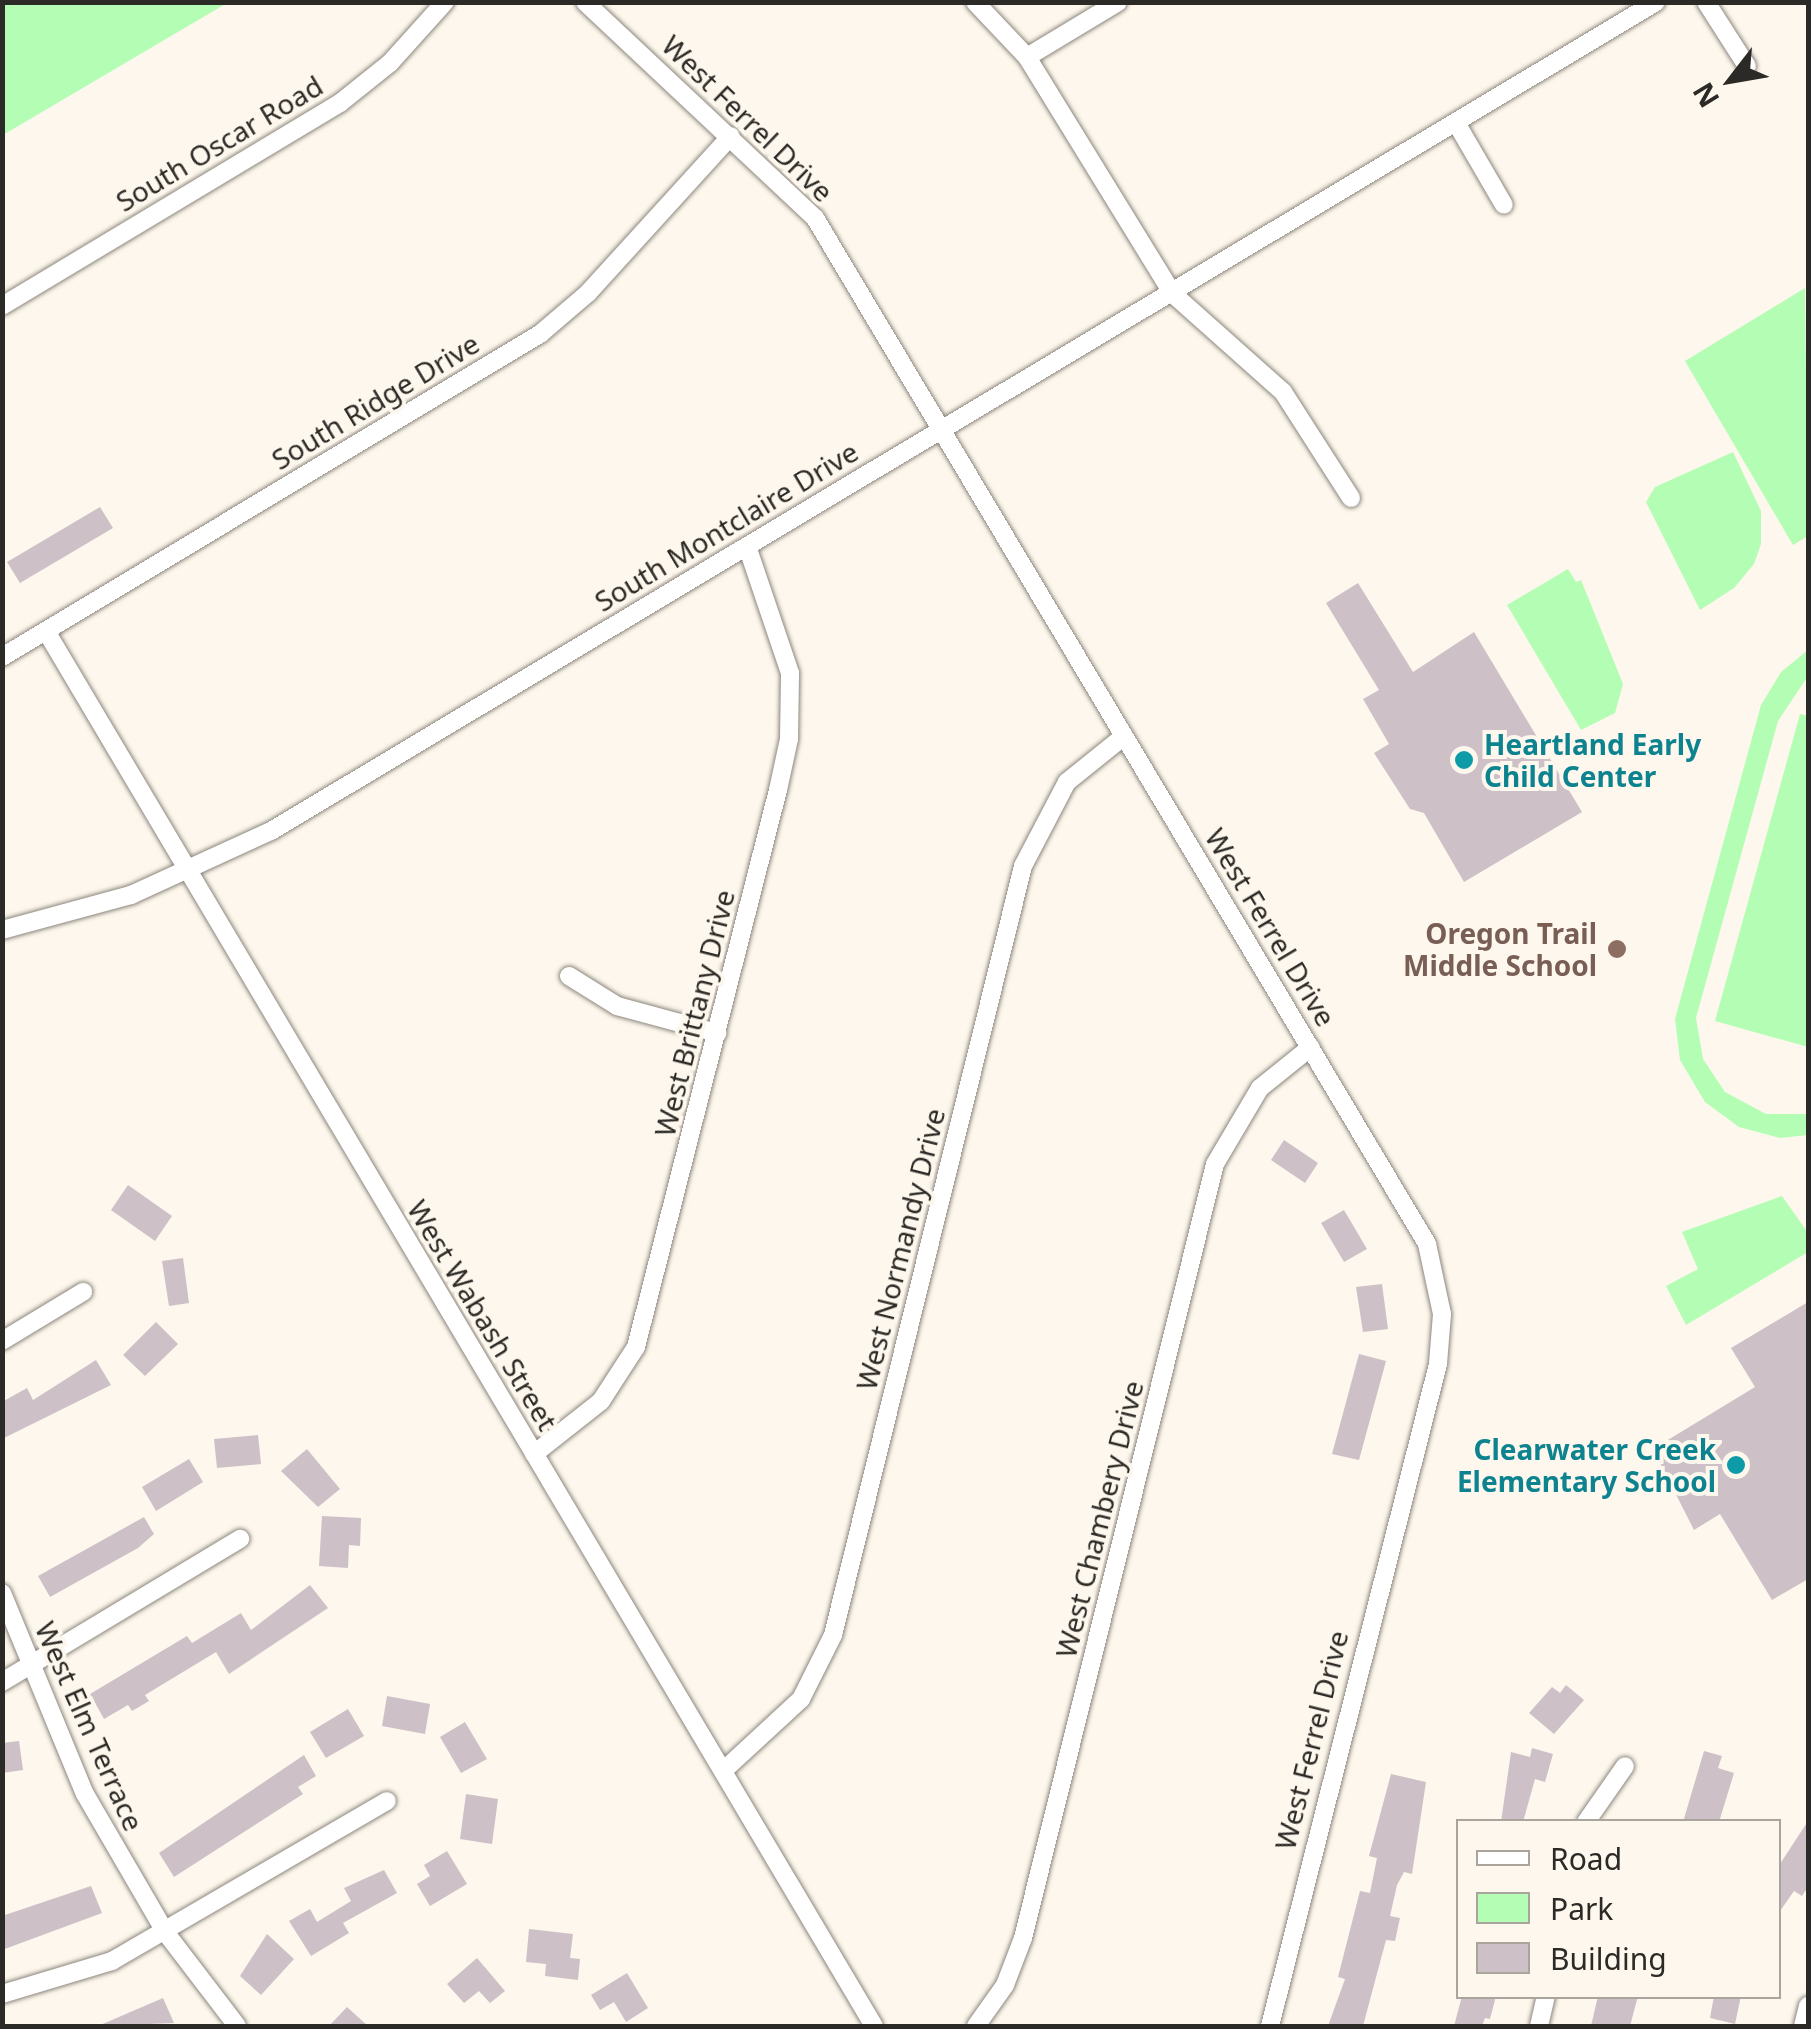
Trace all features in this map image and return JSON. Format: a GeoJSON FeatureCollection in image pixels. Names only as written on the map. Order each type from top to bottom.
{"type":"FeatureCollection","features":[{"type":"Feature","properties":{"kind":"street","name":"South Oscar Road"},"geometry":{"type":"LineString","coordinates":[[2,306],[354,93],[445,2]]}},
{"type":"Feature","properties":{"kind":"street","name":"West Ferrel Drive"},"geometry":{"type":"LineString","coordinates":[[585,2],[814,218],[943,428],[1427,1244],[1442,1332],[1270,2026]]}},
{"type":"Feature","properties":{"kind":"street"},"geometry":{"type":"LineString","coordinates":[[975,2],[1027,57],[1173,294],[1283,392],[1351,498]]}},
{"type":"Feature","properties":{"kind":"street"},"geometry":{"type":"LineString","coordinates":[[1027,57],[1118,2]]}},
{"type":"Feature","properties":{"kind":"street","name":"South Montclaire Drive"},"geometry":{"type":"LineString","coordinates":[[2,930],[188,873],[271,831],[943,428],[1458,126],[1656,2]]}},
{"type":"Feature","properties":{"kind":"street"},"geometry":{"type":"LineString","coordinates":[[1706,2],[1747,66]]}},
{"type":"Feature","properties":{"kind":"street"},"geometry":{"type":"LineString","coordinates":[[1458,126],[1504,205]]}},
{"type":"Feature","properties":{"kind":"street","name":"South Ridge Drive"},"geometry":{"type":"LineString","coordinates":[[2,657],[540,334],[588,293],[731,136]]}},
{"type":"Feature","properties":{"kind":"street","name":"West Brittany Drive"},"geometry":{"type":"LineString","coordinates":[[534,1454],[601,1401],[636,1348],[718,1033],[791,717],[786,652],[747,546]]}},
{"type":"Feature","properties":{"kind":"street","name":"West Wabash Street"},"geometry":{"type":"LineString","coordinates":[[46,631],[874,2026]]}},
{"type":"Feature","properties":{"kind":"street","name":"West Normandy Drive"},"geometry":{"type":"LineString","coordinates":[[722,1771],[800,1700],[833,1635],[1024,866],[1061,790],[1124,736]]}},
{"type":"Feature","properties":{"kind":"street"},"geometry":{"type":"LineString","coordinates":[[569,976],[617,1006],[718,1033]]}},
{"type":"Feature","properties":{"kind":"street","name":"West Chambery Drive"},"geometry":{"type":"LineString","coordinates":[[976,2026],[1006,1986],[1023,1938],[1215,1164],[1260,1088],[1310,1047]]}},
{"type":"Feature","properties":{"kind":"street"},"geometry":{"type":"LineString","coordinates":[[2,1341],[83,1292]]}},
{"type":"Feature","properties":{"kind":"street"},"geometry":{"type":"LineString","coordinates":[[2,1682],[240,1539]]}},
{"type":"Feature","properties":{"kind":"street","name":"West Elm Terrace"},"geometry":{"type":"LineString","coordinates":[[2,1592],[85,1794],[166,1933],[237,2026]]}},
{"type":"Feature","properties":{"kind":"street"},"geometry":{"type":"LineString","coordinates":[[1588,1819],[1625,1766]]}},
{"type":"Feature","properties":{"kind":"street"},"geometry":{"type":"LineString","coordinates":[[2,1994],[68,1978],[166,1933],[387,1801]]}},
{"type":"Feature","properties":{"kind":"street"},"geometry":{"type":"LineString","coordinates":[[1539,2026],[1545,1999]]}},
{"type":"Feature","properties":{"kind":"street"},"geometry":{"type":"LineString","coordinates":[[1803,2026],[1808,2006]]}},
{"type":"Feature","properties":{"kind":"green space"},"geometry":{"type":"Polygon","coordinates":[[[3,2],[227,2],[227,3],[3,135],[3,2]]]}},
{"type":"Feature","properties":{"kind":"green space"},"geometry":{"type":"Polygon","coordinates":[[[1805,288],[1808,536],[1793,545],[1685,361],[1805,288]]]}},
{"type":"Feature","properties":{"kind":"green space"},"geometry":{"type":"Polygon","coordinates":[[[1733,452],[1761,511],[1761,544],[1754,564],[1734,588],[1700,610],[1646,502],[1655,487],[1733,452]]]}},
{"type":"Feature","properties":{"kind":"green space"},"geometry":{"type":"Polygon","coordinates":[[[1568,569],[1576,582],[1581,580],[1623,684],[1615,713],[1581,730],[1507,605],[1568,569]]]}},
{"type":"Feature","properties":{"kind":"green space"},"geometry":{"type":"Polygon","coordinates":[[[1808,650],[1808,676],[1778,721],[1696,1018],[1703,1059],[1725,1092],[1766,1114],[1808,1114],[1808,1135],[1780,1138],[1739,1127],[1705,1102],[1680,1060],[1675,1019],[1761,705],[1781,672],[1808,650]]]}},
{"type":"Feature","properties":{"kind":"green space"},"geometry":{"type":"Polygon","coordinates":[[[1800,714],[1808,716],[1808,1047],[1715,1021],[1800,714]]]}},
{"type":"Feature","properties":{"kind":"green space"},"geometry":{"type":"Polygon","coordinates":[[[1782,1196],[1808,1233],[1808,1252],[1686,1325],[1666,1286],[1698,1269],[1682,1232],[1782,1196]]]}},
{"type":"Feature","properties":{"kind":"building"},"geometry":{"type":"Polygon","coordinates":[[[100,507],[113,528],[20,583],[7,562],[100,507]]]}},
{"type":"Feature","properties":{"kind":"building","name":"Heartland Early Child Center"},"geometry":{"type":"Polygon","coordinates":[[[1358,583],[1413,672],[1474,632],[1582,812],[1464,882],[1424,813],[1410,809],[1374,753],[1389,744],[1363,699],[1379,690],[1326,603],[1358,583]]]}},
{"type":"Feature","properties":{"kind":"building"},"geometry":{"type":"Polygon","coordinates":[[[1284,1140],[1318,1163],[1305,1183],[1271,1160],[1284,1140]]]}},
{"type":"Feature","properties":{"kind":"building"},"geometry":{"type":"Polygon","coordinates":[[[128,1185],[172,1216],[155,1241],[111,1210],[128,1185]]]}},
{"type":"Feature","properties":{"kind":"building"},"geometry":{"type":"Polygon","coordinates":[[[1344,1210],[1367,1249],[1344,1262],[1321,1223],[1344,1210]]]}},
{"type":"Feature","properties":{"kind":"building"},"geometry":{"type":"Polygon","coordinates":[[[183,1258],[189,1303],[169,1306],[162,1261],[183,1258]]]}},
{"type":"Feature","properties":{"kind":"building"},"geometry":{"type":"Polygon","coordinates":[[[1382,1284],[1388,1329],[1363,1332],[1356,1287],[1382,1284]]]}},
{"type":"Feature","properties":{"kind":"building","name":"Clearwater Creek Elementary School"},"geometry":{"type":"Polygon","coordinates":[[[1808,1302],[1808,1579],[1772,1600],[1720,1514],[1694,1530],[1653,1449],[1755,1387],[1731,1348],[1808,1302]]]}},
{"type":"Feature","properties":{"kind":"building"},"geometry":{"type":"Polygon","coordinates":[[[156,1322],[178,1344],[145,1376],[123,1355],[156,1322]]]}},
{"type":"Feature","properties":{"kind":"building"},"geometry":{"type":"Polygon","coordinates":[[[1359,1354],[1386,1361],[1359,1460],[1332,1454],[1359,1354]]]}},
{"type":"Feature","properties":{"kind":"building"},"geometry":{"type":"Polygon","coordinates":[[[96,1360],[111,1385],[2,1439],[2,1402],[27,1388],[33,1400],[96,1360]]]}},
{"type":"Feature","properties":{"kind":"building"},"geometry":{"type":"Polygon","coordinates":[[[258,1435],[261,1464],[217,1468],[214,1439],[258,1435]]]}},
{"type":"Feature","properties":{"kind":"building"},"geometry":{"type":"Polygon","coordinates":[[[307,1449],[340,1489],[318,1507],[281,1471],[307,1449]]]}},
{"type":"Feature","properties":{"kind":"building"},"geometry":{"type":"Polygon","coordinates":[[[189,1459],[203,1482],[156,1511],[142,1487],[189,1459]]]}},
{"type":"Feature","properties":{"kind":"building"},"geometry":{"type":"Polygon","coordinates":[[[322,1516],[361,1518],[360,1546],[349,1545],[348,1568],[319,1566],[322,1516]]]}},
{"type":"Feature","properties":{"kind":"building"},"geometry":{"type":"Polygon","coordinates":[[[144,1517],[154,1534],[138,1548],[50,1597],[38,1576],[144,1517]]]}},
{"type":"Feature","properties":{"kind":"building"},"geometry":{"type":"Polygon","coordinates":[[[310,1585],[328,1608],[229,1674],[216,1652],[145,1695],[149,1701],[132,1711],[128,1705],[104,1719],[90,1694],[187,1636],[192,1643],[241,1613],[251,1630],[310,1585]]]}},
{"type":"Feature","properties":{"kind":"building"},"geometry":{"type":"Polygon","coordinates":[[[1566,1685],[1584,1700],[1554,1734],[1529,1713],[1552,1687],[1560,1693],[1566,1685]]]}},
{"type":"Feature","properties":{"kind":"building"},"geometry":{"type":"Polygon","coordinates":[[[387,1696],[430,1704],[425,1734],[382,1726],[387,1696]]]}},
{"type":"Feature","properties":{"kind":"building"},"geometry":{"type":"Polygon","coordinates":[[[348,1709],[364,1736],[326,1758],[310,1732],[348,1709]]]}},
{"type":"Feature","properties":{"kind":"building"},"geometry":{"type":"Polygon","coordinates":[[[465,1722],[487,1759],[461,1773],[440,1737],[465,1722]]]}},
{"type":"Feature","properties":{"kind":"building"},"geometry":{"type":"Polygon","coordinates":[[[19,1741],[23,1770],[2,1773],[2,1743],[19,1741]]]}},
{"type":"Feature","properties":{"kind":"building"},"geometry":{"type":"Polygon","coordinates":[[[1532,1748],[1553,1754],[1545,1782],[1535,1779],[1524,1819],[1501,1819],[1511,1752],[1530,1757],[1532,1748]]]}},
{"type":"Feature","properties":{"kind":"building"},"geometry":{"type":"Polygon","coordinates":[[[1704,1751],[1722,1756],[1718,1768],[1734,1773],[1720,1819],[1684,1819],[1704,1751]]]}},
{"type":"Feature","properties":{"kind":"building"},"geometry":{"type":"Polygon","coordinates":[[[304,1755],[316,1776],[298,1787],[303,1794],[174,1877],[159,1853],[304,1755]]]}},
{"type":"Feature","properties":{"kind":"building"},"geometry":{"type":"Polygon","coordinates":[[[1391,1774],[1426,1782],[1412,1874],[1404,1872],[1397,1885],[1390,1916],[1400,1918],[1395,1941],[1386,1940],[1363,2026],[1328,2026],[1345,1979],[1338,1977],[1360,1891],[1370,1893],[1377,1858],[1369,1856],[1391,1774]]]}},
{"type":"Feature","properties":{"kind":"building"},"geometry":{"type":"Polygon","coordinates":[[[466,1794],[498,1799],[492,1844],[460,1839],[466,1794]]]}},
{"type":"Feature","properties":{"kind":"building"},"geometry":{"type":"Polygon","coordinates":[[[1808,1821],[1808,1887],[1802,1896],[1794,1891],[1781,1910],[1781,1862],[1808,1821]]]}},
{"type":"Feature","properties":{"kind":"building"},"geometry":{"type":"Polygon","coordinates":[[[447,1851],[467,1884],[430,1906],[417,1884],[430,1876],[424,1865],[447,1851]]]}},
{"type":"Feature","properties":{"kind":"building"},"geometry":{"type":"Polygon","coordinates":[[[384,1870],[397,1893],[343,1923],[349,1933],[311,1956],[289,1921],[310,1909],[317,1922],[351,1901],[344,1888],[384,1870]]]}},
{"type":"Feature","properties":{"kind":"building"},"geometry":{"type":"Polygon","coordinates":[[[91,1886],[102,1913],[2,1950],[2,1916],[91,1886]]]}},
{"type":"Feature","properties":{"kind":"building"},"geometry":{"type":"Polygon","coordinates":[[[529,1929],[573,1934],[570,1958],[580,1959],[578,1980],[545,1976],[546,1964],[526,1962],[529,1929]]]}},
{"type":"Feature","properties":{"kind":"building"},"geometry":{"type":"Polygon","coordinates":[[[267,1934],[294,1959],[261,1995],[240,1976],[267,1934]]]}},
{"type":"Feature","properties":{"kind":"building"},"geometry":{"type":"Polygon","coordinates":[[[477,1958],[505,1991],[490,2003],[479,1991],[464,2003],[447,1984],[477,1958]]]}},
{"type":"Feature","properties":{"kind":"building"},"geometry":{"type":"Polygon","coordinates":[[[627,1973],[648,2008],[626,2022],[614,2002],[600,2010],[591,1995],[627,1973]]]}},
{"type":"Feature","properties":{"kind":"building"},"geometry":{"type":"Polygon","coordinates":[[[163,1998],[174,2023],[98,2026],[163,1998]]]}},
{"type":"Feature","properties":{"kind":"building"},"geometry":{"type":"Polygon","coordinates":[[[1461,1999],[1495,1999],[1490,2019],[1485,2018],[1482,2026],[1454,2026],[1461,1999]]]}},
{"type":"Feature","properties":{"kind":"building"},"geometry":{"type":"Polygon","coordinates":[[[1597,1999],[1637,1999],[1630,2026],[1591,2026],[1597,1999]]]}},
{"type":"Feature","properties":{"kind":"building"},"geometry":{"type":"Polygon","coordinates":[[[1713,1999],[1740,1999],[1735,2024],[1710,2018],[1713,1999]]]}},
{"type":"Feature","properties":{"kind":"building"},"geometry":{"type":"Polygon","coordinates":[[[347,2007],[368,2026],[329,2026],[347,2007]]]}},
{"type":"Feature","properties":{"kind":"place","name":"Heartland Early Child Center"},"geometry":{"type":"Point","coordinates":[1464,760]}},
{"type":"Feature","properties":{"kind":"place","name":"Oregon Trail Middle School"},"geometry":{"type":"Point","coordinates":[1617,949]}},
{"type":"Feature","properties":{"kind":"place","name":"Clearwater Creek Elementary School"},"geometry":{"type":"Point","coordinates":[1736,1465]}}]}
